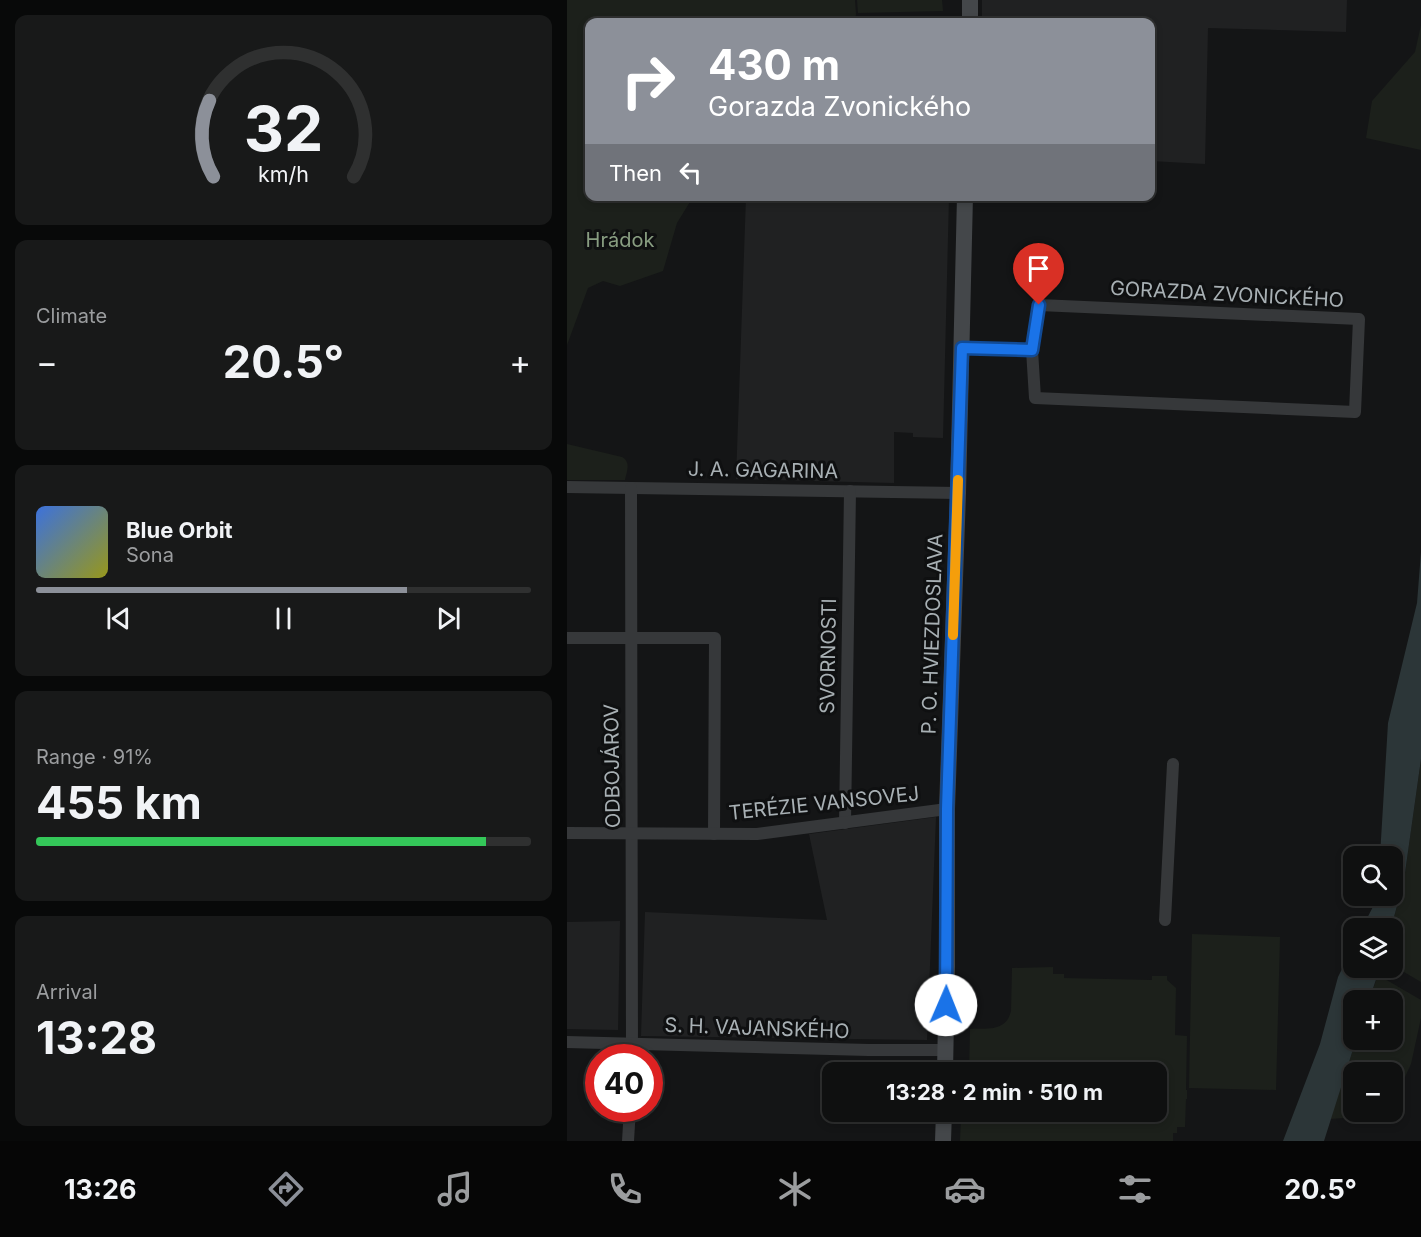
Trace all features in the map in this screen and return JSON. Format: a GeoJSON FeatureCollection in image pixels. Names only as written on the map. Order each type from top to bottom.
{"type":"FeatureCollection","features":[{"type":"Feature","properties":{"kind":"street"},"geometry":{"type":"LineString","coordinates":[[970,0],[970,18]]}},
{"type":"Feature","properties":{"kind":"street","name":"P. O. HVIEZDOSLAVA"},"geometry":{"type":"LineString","coordinates":[[945,1062],[947,809],[965,201]]}},
{"type":"Feature","properties":{"kind":"street","name":"GORAZDA ZVONICKÉHO"},"geometry":{"type":"LineString","coordinates":[[1039,305],[1359,319],[1355,412],[1035,398],[1032,350],[1039,305]]}},
{"type":"Feature","properties":{"kind":"street"},"geometry":{"type":"LineString","coordinates":[[962,348],[1032,350]]}},
{"type":"Feature","properties":{"kind":"street","name":"J. A. GAGARINA"},"geometry":{"type":"LineString","coordinates":[[567,487],[958,493]]}},
{"type":"Feature","properties":{"kind":"street","name":"ODBOJÁROV"},"geometry":{"type":"LineString","coordinates":[[631,488],[633,1044]]}},
{"type":"Feature","properties":{"kind":"street","name":"SVORNOSTI"},"geometry":{"type":"LineString","coordinates":[[845,823],[850,490]]}},
{"type":"Feature","properties":{"kind":"street"},"geometry":{"type":"LineString","coordinates":[[567,638],[715,638],[714,834]]}},
{"type":"Feature","properties":{"kind":"street"},"geometry":{"type":"LineString","coordinates":[[1165,920],[1173,764]]}},
{"type":"Feature","properties":{"kind":"street","name":"TERÉZIE VANSOVEJ"},"geometry":{"type":"LineString","coordinates":[[567,833],[757,834],[947,809]]}},
{"type":"Feature","properties":{"kind":"street","name":"S. H. VAJANSKÉHO"},"geometry":{"type":"LineString","coordinates":[[567,1042],[633,1044]]}},
{"type":"Feature","properties":{"kind":"street","name":"S. H. VAJANSKÉHO"},"geometry":{"type":"LineString","coordinates":[[663,1045],[945,1050]]}},
{"type":"Feature","properties":{"kind":"street"},"geometry":{"type":"LineString","coordinates":[[628,1141],[629,1122]]}},
{"type":"Feature","properties":{"kind":"street"},"geometry":{"type":"LineString","coordinates":[[943,1141],[944,1122]]}},
{"type":"Feature","properties":{"kind":"shaded area"},"geometry":{"type":"Polygon","coordinates":[[[982,0],[1347,0],[1346,32],[1208,28],[1205,164],[1155,161],[1155,18],[982,18],[982,0]]]}},
{"type":"Feature","properties":{"kind":"shaded area"},"geometry":{"type":"Polygon","coordinates":[[[746,201],[949,201],[943,438],[913,437],[913,433],[894,432],[894,483],[736,479],[746,201]]]}},
{"type":"Feature","properties":{"kind":"shaded area"},"geometry":{"type":"Polygon","coordinates":[[[1421,552],[1421,759],[1403,884],[1403,846],[1381,846],[1388,723],[1417,603],[1421,552]]]}},
{"type":"Feature","properties":{"kind":"shaded area"},"geometry":{"type":"Polygon","coordinates":[[[936,817],[927,1040],[641,1036],[645,912],[827,920],[809,834],[936,817]]]}},
{"type":"Feature","properties":{"kind":"shaded area"},"geometry":{"type":"Polygon","coordinates":[[[1373,906],[1397,906],[1394,918],[1367,918],[1373,906]]]}},
{"type":"Feature","properties":{"kind":"shaded area"},"geometry":{"type":"Polygon","coordinates":[[[620,921],[618,1030],[567,1029],[567,922],[620,921]]]}},
{"type":"Feature","properties":{"kind":"shaded area"},"geometry":{"type":"Polygon","coordinates":[[[1343,967],[1343,978],[1377,978],[1372,990],[1343,990],[1343,1050],[1353,1050],[1349,1062],[1343,1062],[1343,1081],[1324,1141],[1283,1141],[1320,1044],[1338,977],[1343,967]]]}},
{"type":"Feature","properties":{"kind":"green space","name":"Hrádok"},"geometry":{"type":"Polygon","coordinates":[[[567,0],[855,0],[856,18],[585,18],[585,201],[691,201],[677,223],[663,271],[620,286],[603,281],[588,288],[567,345],[567,0]]]}},
{"type":"Feature","properties":{"kind":"green space"},"geometry":{"type":"Polygon","coordinates":[[[857,0],[942,0],[943,11],[858,13],[857,0]]]}},
{"type":"Feature","properties":{"kind":"green space"},"geometry":{"type":"Polygon","coordinates":[[[1421,25],[1421,150],[1366,138],[1372,101],[1415,52],[1421,25]]]}},
{"type":"Feature","properties":{"kind":"green space"},"geometry":{"type":"Polygon","coordinates":[[[567,444],[622,457],[627,464],[625,480],[567,480],[567,444]]]}},
{"type":"Feature","properties":{"kind":"green space"},"geometry":{"type":"Polygon","coordinates":[[[1421,759],[1421,982],[1403,971],[1403,918],[1394,918],[1397,906],[1403,906],[1404,880],[1421,759]]]}},
{"type":"Feature","properties":{"kind":"green space"},"geometry":{"type":"Polygon","coordinates":[[[1192,934],[1280,937],[1276,1090],[1189,1088],[1192,934]]]}},
{"type":"Feature","properties":{"kind":"green space"},"geometry":{"type":"Polygon","coordinates":[[[1053,967],[1053,974],[1064,974],[1064,978],[1152,980],[1152,976],[1167,976],[1167,980],[1176,988],[1175,1035],[1187,1036],[1185,1127],[1177,1127],[1177,1133],[1173,1133],[1173,1141],[960,1141],[961,1122],[1167,1122],[1167,1062],[969,1062],[970,1029],[995,1028],[1001,1026],[1009,1018],[1012,968],[1053,967]]]}},
{"type":"Feature","properties":{"kind":"green space"},"geometry":{"type":"Polygon","coordinates":[[[1377,978],[1383,978],[1421,1000],[1421,1018],[1411,1064],[1403,1081],[1403,1062],[1349,1062],[1353,1050],[1403,1050],[1403,990],[1373,990],[1377,978]]]}},
{"type":"Feature","properties":{"kind":"green space"},"geometry":{"type":"Polygon","coordinates":[[[1343,1080],[1343,1118],[1330,1119],[1343,1080]]]}},
{"type":"Feature","properties":{"kind":"slow traffic"},"geometry":{"type":"LineString","coordinates":[[953,635],[958,480]]}},
{"type":"Feature","properties":{"kind":"route"},"geometry":{"type":"LineString","coordinates":[[946,1005],[947,809],[962,348],[1032,350],[1039,305]]}}]}
